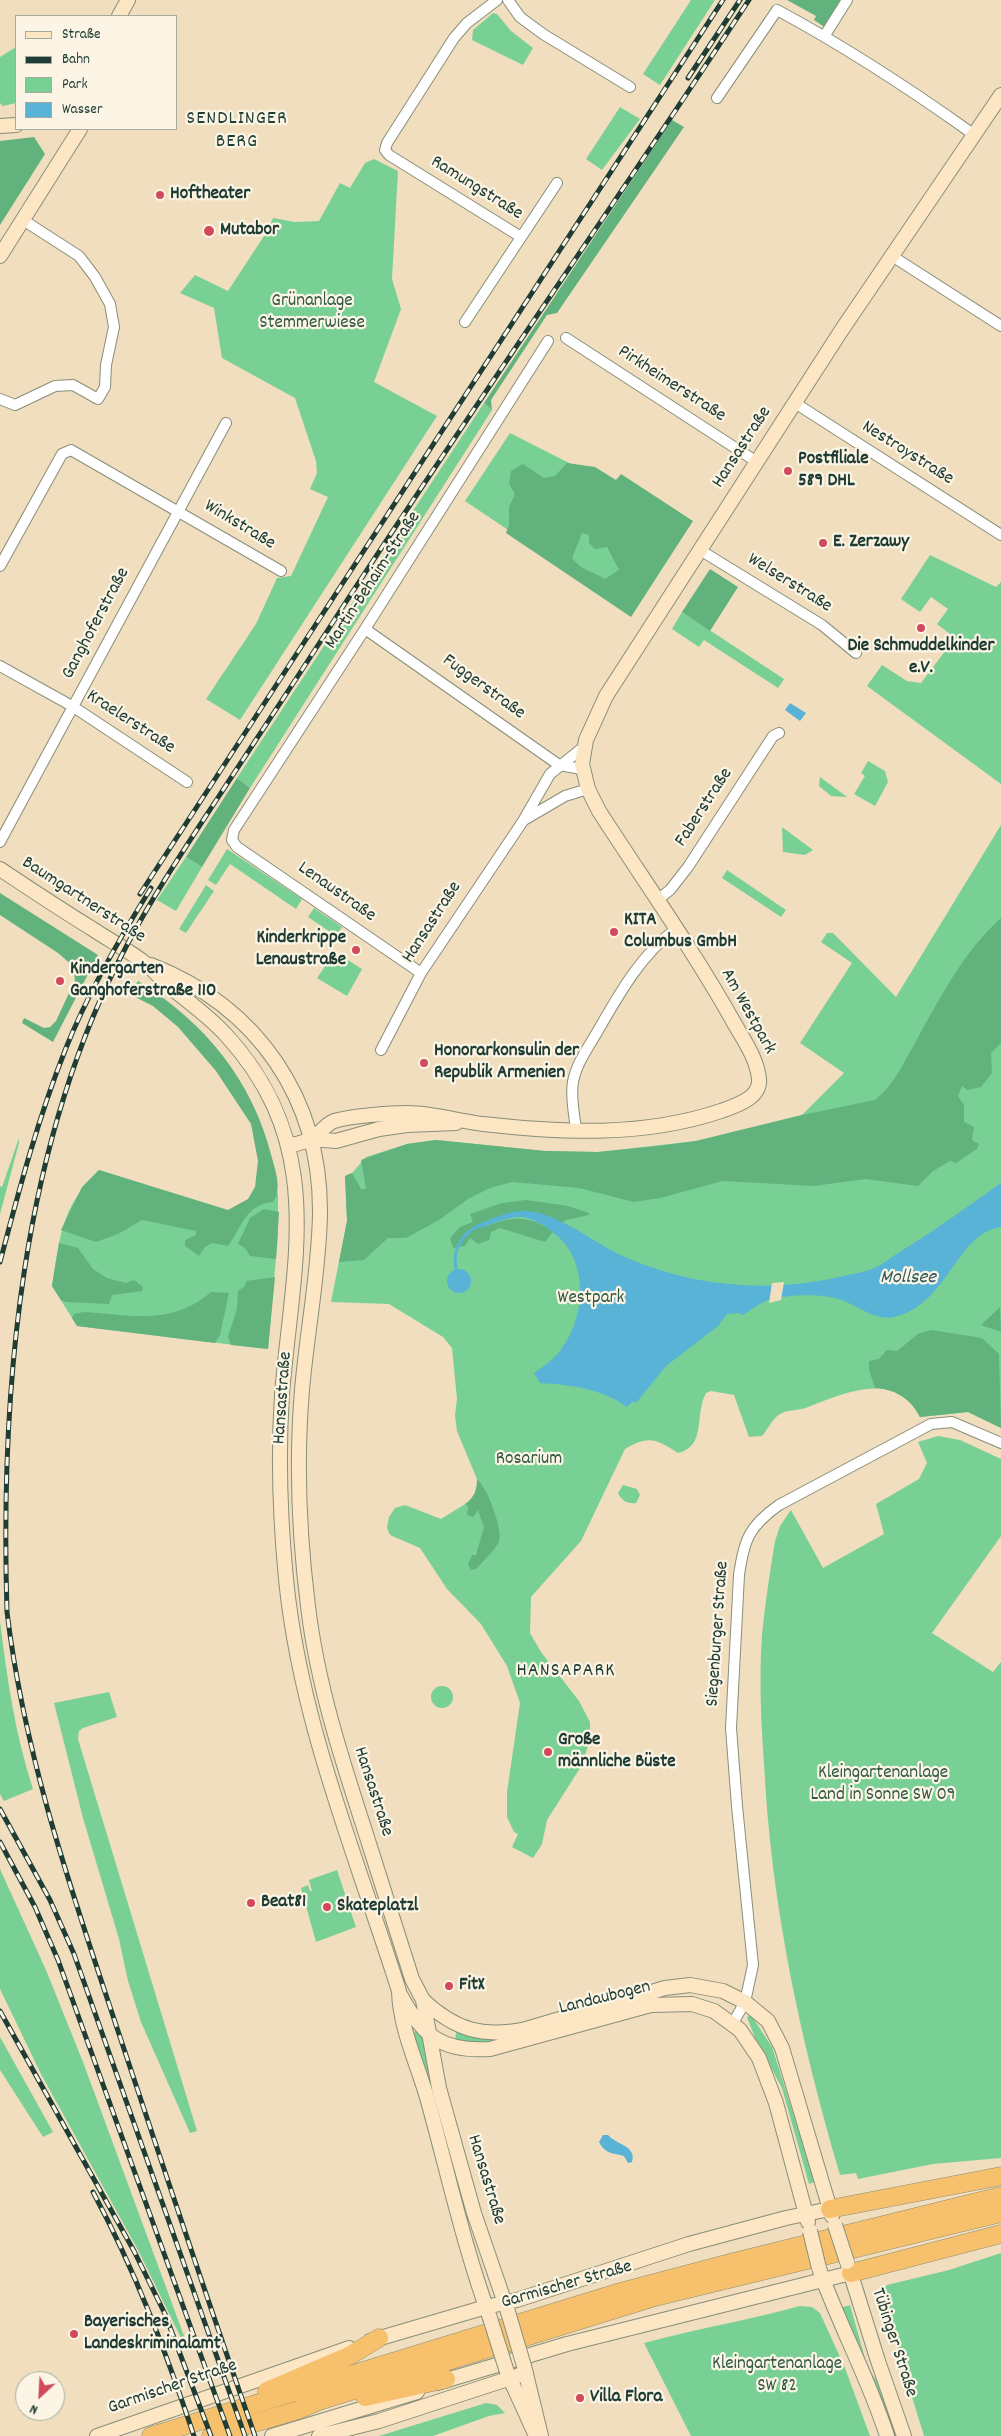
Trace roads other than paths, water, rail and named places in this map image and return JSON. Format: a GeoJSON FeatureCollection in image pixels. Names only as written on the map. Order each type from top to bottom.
{"type":"FeatureCollection","features":[{"type":"Feature","properties":{"kind":"highway"},"geometry":{"type":"LineString","coordinates":[[833,2216],[1001,2176]]}},
{"type":"Feature","properties":{"kind":"highway","name":"Garmischer Straße"},"geometry":{"type":"LineString","coordinates":[[151,2436],[617,2293],[1001,2196]]}},
{"type":"Feature","properties":{"kind":"highway","name":"Garmischer Straße"},"geometry":{"type":"LineString","coordinates":[[211,2436],[298,2410],[319,2401],[507,2341],[655,2297],[1001,2213]]}},
{"type":"Feature","properties":{"kind":"highway"},"geometry":{"type":"LineString","coordinates":[[849,2267],[1001,2234]]}},
{"type":"Feature","properties":{"kind":"highway"},"geometry":{"type":"LineString","coordinates":[[244,2407],[265,2392],[351,2355],[379,2338]]}},
{"type":"Feature","properties":{"kind":"highway"},"geometry":{"type":"LineString","coordinates":[[298,2410],[322,2408],[446,2379]]}},
{"type":"Feature","properties":{"kind":"main road"},"geometry":{"type":"LineString","coordinates":[[119,15],[128,0]]}},
{"type":"Feature","properties":{"kind":"main road","name":"Hansastraße"},"geometry":{"type":"LineString","coordinates":[[585,746],[595,716],[618,674],[892,256],[1001,95]]}},
{"type":"Feature","properties":{"kind":"main road"},"geometry":{"type":"LineString","coordinates":[[0,126],[15,125]]}},
{"type":"Feature","properties":{"kind":"main road"},"geometry":{"type":"LineString","coordinates":[[0,256],[79,130]]}},
{"type":"Feature","properties":{"kind":"main road","name":"Am Westpark"},"geometry":{"type":"LineString","coordinates":[[288,1146],[311,1139],[336,1141],[375,1130],[407,1125],[465,1122],[576,1132],[630,1130],[699,1118],[746,1101],[760,1082],[757,1064],[724,1006],[601,813],[588,789],[582,769],[585,746]]}},
{"type":"Feature","properties":{"kind":"main road","name":"Baumgartnerstraße"},"geometry":{"type":"LineString","coordinates":[[0,869],[146,963],[212,1021],[239,1050],[272,1104],[288,1146]]}},
{"type":"Feature","properties":{"kind":"main road","name":"Baumgartnerstraße"},"geometry":{"type":"LineString","coordinates":[[146,963],[176,975],[226,1008],[249,1028],[269,1051],[292,1087],[300,1103],[311,1139]]}},
{"type":"Feature","properties":{"kind":"main road","name":"Hansastraße"},"geometry":{"type":"LineString","coordinates":[[311,1139],[317,1169],[319,1232],[302,1391],[299,1466],[308,1609],[318,1671],[338,1746],[412,1979],[423,2000],[439,2088],[474,2213],[525,2370],[541,2436]]}},
{"type":"Feature","properties":{"kind":"main road","name":"Hansastraße"},"geometry":{"type":"LineString","coordinates":[[288,1146],[294,1172],[299,1221],[282,1399],[280,1488],[286,1579],[293,1634],[311,1721],[398,1991],[399,2010],[421,2075],[453,2199],[508,2375],[536,2436]]}},
{"type":"Feature","properties":{"kind":"main road","name":"Landaubogen"},"geometry":{"type":"LineString","coordinates":[[423,2000],[434,2011],[453,2023],[486,2033],[506,2033],[526,2029],[665,1988],[690,1985],[723,1991],[745,2002],[768,2021],[782,2048],[849,2267]]}},
{"type":"Feature","properties":{"kind":"main road","name":"Landaubogen"},"geometry":{"type":"LineString","coordinates":[[398,1991],[416,2022],[431,2036],[447,2045],[470,2050],[490,2049],[632,2009],[670,2003],[702,2006],[732,2023],[747,2038],[759,2058],[776,2104],[821,2274]]}},
{"type":"Feature","properties":{"kind":"main road","name":"Garmischer Straße"},"geometry":{"type":"LineString","coordinates":[[97,2436],[379,2338],[506,2307],[689,2244],[806,2213],[833,2216]]}},
{"type":"Feature","properties":{"kind":"main road"},"geometry":{"type":"LineString","coordinates":[[272,2436],[412,2394],[446,2379],[849,2267]]}},
{"type":"Feature","properties":{"kind":"main road","name":"Tübinger Straße"},"geometry":{"type":"LineString","coordinates":[[849,2267],[878,2361],[904,2436]]}},
{"type":"Feature","properties":{"kind":"main road","name":"Tübinger Straße"},"geometry":{"type":"LineString","coordinates":[[821,2274],[870,2386],[887,2436]]}},
{"type":"Feature","properties":{"kind":"main road"},"geometry":{"type":"LineString","coordinates":[[319,2436],[378,2421],[525,2370]]}},
{"type":"Feature","properties":{"kind":"street","name":"Ramungstraße"},"geometry":{"type":"LineString","coordinates":[[497,0],[460,30],[427,78],[386,144],[386,151],[389,156],[521,237],[557,183]]}},
{"type":"Feature","properties":{"kind":"street"},"geometry":{"type":"LineString","coordinates":[[508,0],[520,17],[543,34],[630,87]]}},
{"type":"Feature","properties":{"kind":"street"},"geometry":{"type":"LineString","coordinates":[[825,36],[847,0]]}},
{"type":"Feature","properties":{"kind":"street"},"geometry":{"type":"LineString","coordinates":[[717,98],[777,10],[825,36],[914,93],[973,134]]}},
{"type":"Feature","properties":{"kind":"street"},"geometry":{"type":"LineString","coordinates":[[0,399],[15,405],[55,386],[73,385],[98,399],[105,387],[106,365],[114,327],[110,304],[95,277],[79,256],[23,220]]}},
{"type":"Feature","properties":{"kind":"street"},"geometry":{"type":"LineString","coordinates":[[465,322],[521,237]]}},
{"type":"Feature","properties":{"kind":"street"},"geometry":{"type":"LineString","coordinates":[[892,256],[1001,326]]}},
{"type":"Feature","properties":{"kind":"street","name":"Pirkheimerstraße"},"geometry":{"type":"LineString","coordinates":[[566,338],[757,462]]}},
{"type":"Feature","properties":{"kind":"street","name":"Martin-Behaim-Straße"},"geometry":{"type":"LineString","coordinates":[[232,840],[234,830],[366,629],[548,342]]}},
{"type":"Feature","properties":{"kind":"street","name":"Nestroystraße"},"geometry":{"type":"LineString","coordinates":[[795,403],[1001,536]]}},
{"type":"Feature","properties":{"kind":"street","name":"Ganghoferstraße"},"geometry":{"type":"LineString","coordinates":[[0,842],[226,423]]}},
{"type":"Feature","properties":{"kind":"street","name":"Winkstraße"},"geometry":{"type":"LineString","coordinates":[[0,566],[62,454],[71,450],[281,571]]}},
{"type":"Feature","properties":{"kind":"street","name":"Welserstraße"},"geometry":{"type":"LineString","coordinates":[[700,550],[822,625],[856,653]]}},
{"type":"Feature","properties":{"kind":"street","name":"Fuggerstraße"},"geometry":{"type":"LineString","coordinates":[[366,629],[559,764],[582,769]]}},
{"type":"Feature","properties":{"kind":"street","name":"Kraelerstraße"},"geometry":{"type":"LineString","coordinates":[[0,666],[72,706],[187,782]]}},
{"type":"Feature","properties":{"kind":"street","name":"Faberstraße"},"geometry":{"type":"LineString","coordinates":[[657,900],[670,890],[688,867],[773,736],[779,733]]}},
{"type":"Feature","properties":{"kind":"street","name":"Hansastraße"},"geometry":{"type":"LineString","coordinates":[[381,1050],[422,973],[523,821],[536,796],[559,764],[585,746]]}},
{"type":"Feature","properties":{"kind":"street","name":"Hansastraße"},"geometry":{"type":"LineString","coordinates":[[523,821],[565,796],[588,789]]}},
{"type":"Feature","properties":{"kind":"street","name":"Lenaustraße"},"geometry":{"type":"LineString","coordinates":[[232,840],[237,846],[422,973]]}},
{"type":"Feature","properties":{"kind":"street"},"geometry":{"type":"LineString","coordinates":[[576,1132],[572,1084],[579,1063],[638,966],[663,938],[676,929]]}},
{"type":"Feature","properties":{"kind":"street","name":"Siegenburger Straße"},"geometry":{"type":"LineString","coordinates":[[732,2023],[745,2002],[753,1965],[736,1806],[731,1714],[739,1575],[741,1555],[749,1532],[760,1519],[779,1505],[931,1424],[952,1422],[1001,1443]]}},
{"type":"Feature","properties":{"kind":"water"},"geometry":{"type":"Polygon","coordinates":[[[790,703],[806,713],[800,721],[785,710],[790,703]]]}},
{"type":"Feature","properties":{"kind":"water","name":"Mollsee"},"geometry":{"type":"Polygon","coordinates":[[[1001,1183],[1001,1227],[985,1232],[973,1242],[961,1255],[940,1285],[913,1310],[887,1318],[868,1313],[837,1298],[807,1295],[786,1296],[769,1300],[743,1315],[738,1313],[727,1314],[718,1326],[666,1366],[636,1403],[633,1401],[627,1407],[596,1392],[563,1385],[540,1383],[534,1373],[559,1352],[570,1335],[576,1320],[580,1288],[578,1273],[573,1258],[565,1244],[547,1228],[525,1217],[510,1218],[480,1228],[479,1224],[511,1212],[534,1212],[561,1221],[625,1257],[677,1275],[703,1281],[730,1284],[785,1285],[839,1277],[864,1272],[876,1267],[1001,1183]]]}},
{"type":"Feature","properties":{"kind":"water"},"geometry":{"type":"Polygon","coordinates":[[[459,1269],[464,1270],[470,1276],[470,1286],[464,1292],[459,1293],[454,1292],[448,1286],[447,1281],[448,1276],[454,1270],[459,1269]]]}},
{"type":"Feature","properties":{"kind":"water"},"geometry":{"type":"Polygon","coordinates":[[[603,2135],[608,2135],[629,2149],[632,2152],[632,2162],[628,2163],[624,2156],[604,2149],[599,2142],[603,2135]]]}},
{"type":"Feature","properties":{"kind":"waterway"},"geometry":{"type":"LineString","coordinates":[[457,1272],[455,1257],[460,1243],[476,1227],[483,1224]]}},
{"type":"Feature","properties":{"kind":"railway"},"geometry":{"type":"LineString","coordinates":[[140,894],[723,0]]}},
{"type":"Feature","properties":{"kind":"railway"},"geometry":{"type":"LineString","coordinates":[[688,78],[740,0]]}},
{"type":"Feature","properties":{"kind":"railway"},"geometry":{"type":"LineString","coordinates":[[255,2436],[69,1881],[39,1775],[15,1667],[7,1612],[8,1442],[14,1355],[25,1269],[41,1184],[63,1101],[91,1021],[127,945],[148,907],[394,529],[749,0]]}},
{"type":"Feature","properties":{"kind":"railway"},"geometry":{"type":"LineString","coordinates":[[0,1262],[38,1127],[66,1048],[105,966],[151,888]]}},
{"type":"Feature","properties":{"kind":"railway"},"geometry":{"type":"LineString","coordinates":[[0,1809],[50,1900],[74,1954],[245,2436]]}},
{"type":"Feature","properties":{"kind":"railway"},"geometry":{"type":"LineString","coordinates":[[0,1842],[35,1907],[58,1960],[230,2436]]}},
{"type":"Feature","properties":{"kind":"railway"},"geometry":{"type":"LineString","coordinates":[[0,2011],[134,2251],[165,2314],[211,2436]]}},
{"type":"Feature","properties":{"kind":"railway"},"geometry":{"type":"LineString","coordinates":[[93,2192],[123,2251],[149,2312],[194,2436]]}},
{"type":"Feature","properties":{"kind":"place","name":"Hoftheater"},"geometry":{"type":"Point","coordinates":[160,195]}},
{"type":"Feature","properties":{"kind":"place","name":"Mutabor"},"geometry":{"type":"Point","coordinates":[209,231]}},
{"type":"Feature","properties":{"kind":"place","name":"Postfiliale 589 DHL"},"geometry":{"type":"Point","coordinates":[788,471]}},
{"type":"Feature","properties":{"kind":"place","name":"E. Zerzawy"},"geometry":{"type":"Point","coordinates":[823,543]}},
{"type":"Feature","properties":{"kind":"place","name":"Die Schmuddelkinder e.V."},"geometry":{"type":"Point","coordinates":[921,628]}},
{"type":"Feature","properties":{"kind":"place","name":"KITA Columbus GmbH"},"geometry":{"type":"Point","coordinates":[614,932]}},
{"type":"Feature","properties":{"kind":"place","name":"Kinderkrippe Lenaustraße"},"geometry":{"type":"Point","coordinates":[356,950]}},
{"type":"Feature","properties":{"kind":"place","name":"Kindergarten Ganghoferstraße 110"},"geometry":{"type":"Point","coordinates":[60,981]}},
{"type":"Feature","properties":{"kind":"place","name":"Honorarkonsulin der Republik Armenien"},"geometry":{"type":"Point","coordinates":[424,1063]}},
{"type":"Feature","properties":{"kind":"place","name":"Große männliche Büste"},"geometry":{"type":"Point","coordinates":[548,1752]}},
{"type":"Feature","properties":{"kind":"place","name":"Beat81"},"geometry":{"type":"Point","coordinates":[251,1903]}},
{"type":"Feature","properties":{"kind":"place","name":"Skateplatzl"},"geometry":{"type":"Point","coordinates":[327,1907]}},
{"type":"Feature","properties":{"kind":"place","name":"FitX"},"geometry":{"type":"Point","coordinates":[449,1986]}},
{"type":"Feature","properties":{"kind":"place","name":"Bayerisches Landeskriminalamt"},"geometry":{"type":"Point","coordinates":[74,2334]}},
{"type":"Feature","properties":{"kind":"place","name":"Villa Flora"},"geometry":{"type":"Point","coordinates":[580,2398]}},
{"type":"Feature","properties":{"kind":"district","name":"SENDLINGER BERG"},"geometry":{"type":"Point","coordinates":[237,132]}},
{"type":"Feature","properties":{"kind":"district","name":"HANSAPARK"},"geometry":{"type":"Point","coordinates":[566,1672]}},
{"type":"Feature","properties":{"kind":"park label","name":"Grünanlage Stemmerwiese"},"geometry":{"type":"Point","coordinates":[312,313]}},
{"type":"Feature","properties":{"kind":"park label","name":"Westpark"},"geometry":{"type":"Point","coordinates":[591,1299]}},
{"type":"Feature","properties":{"kind":"park label","name":"Rosarium"},"geometry":{"type":"Point","coordinates":[529,1460]}},
{"type":"Feature","properties":{"kind":"park label","name":"Kleingartenanlage Land in Sonne SW 09"},"geometry":{"type":"Point","coordinates":[883,1785]}},
{"type":"Feature","properties":{"kind":"park label","name":"Kleingartenanlage SW 82"},"geometry":{"type":"Point","coordinates":[777,2376]}}]}
